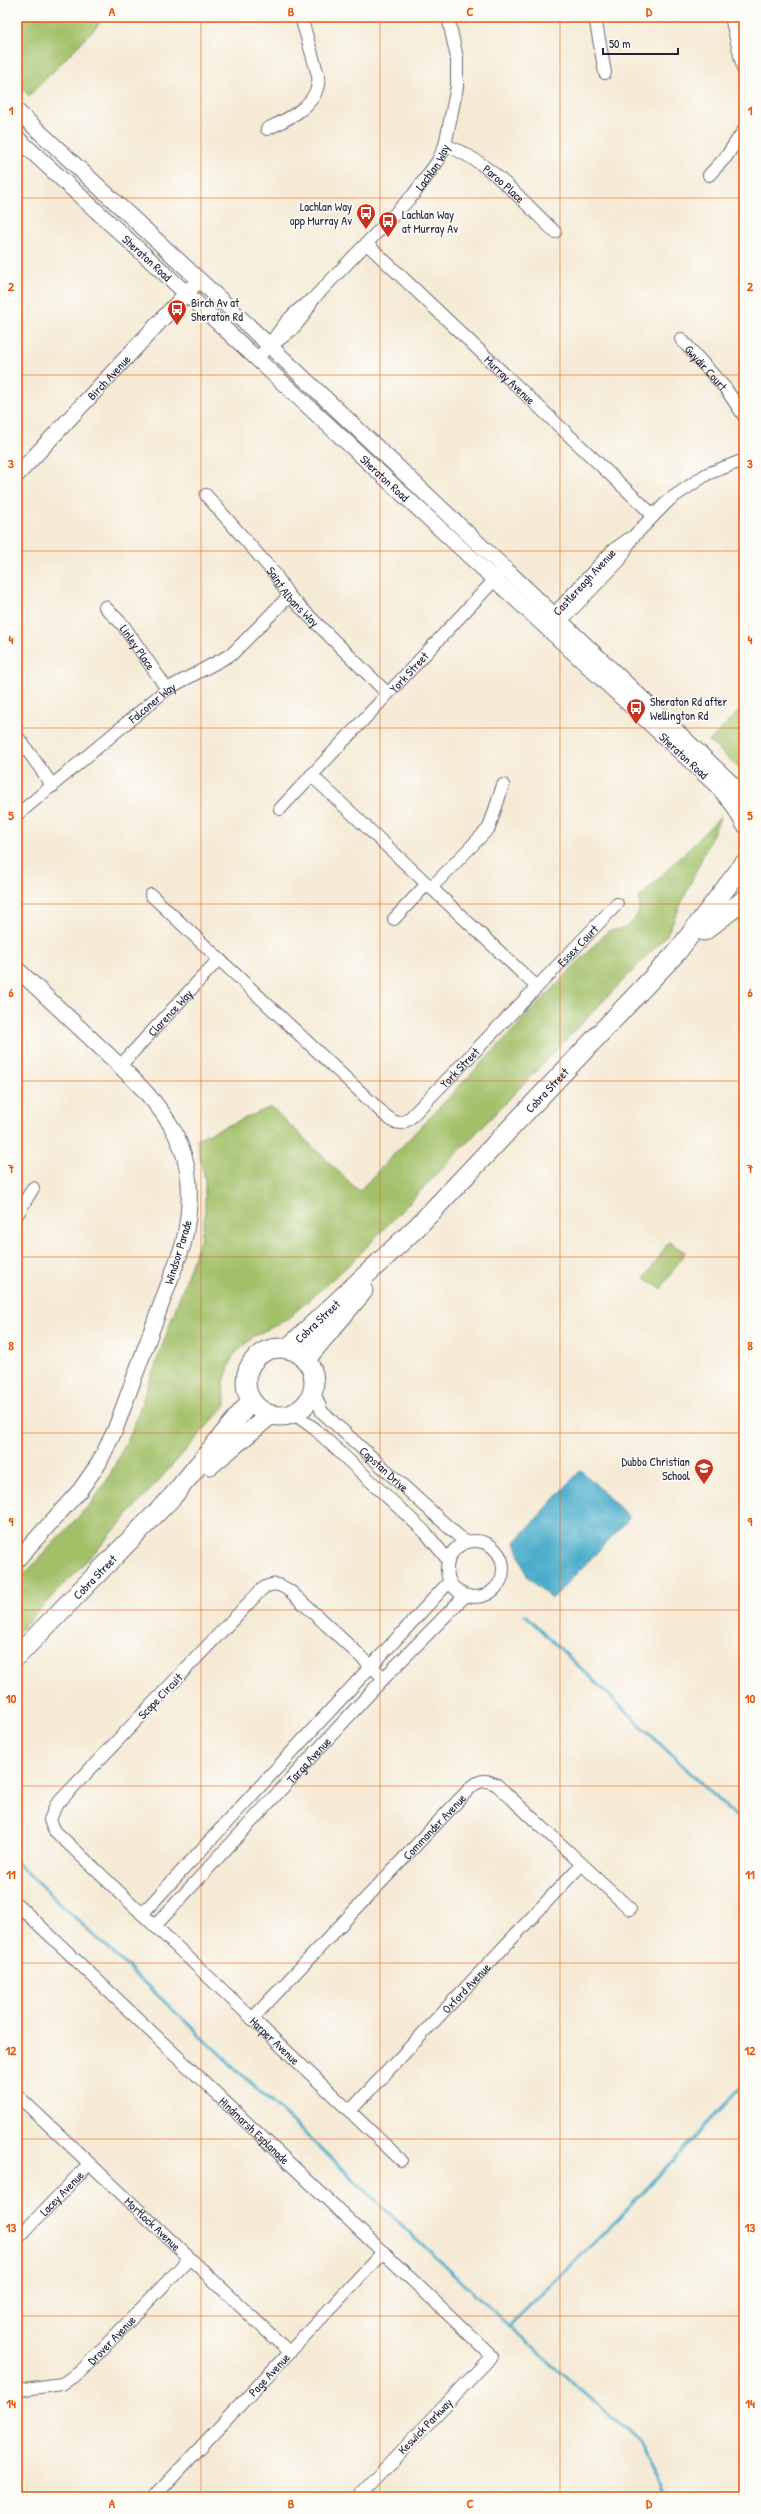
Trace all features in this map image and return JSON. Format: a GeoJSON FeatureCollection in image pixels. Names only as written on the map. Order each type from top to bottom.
{"type":"FeatureCollection","features":[{"type":"Feature","properties":{"kind":"highway","name":"Cobra Street"},"geometry":{"type":"LineString","coordinates":[[287,1349],[417,1227],[677,952],[744,864]]}},
{"type":"Feature","properties":{"kind":"highway","name":"Cobra Street"},"geometry":{"type":"LineString","coordinates":[[677,952],[744,900]]}},
{"type":"Feature","properties":{"kind":"highway","name":"Cobra Street"},"geometry":{"type":"LineString","coordinates":[[306,1360],[417,1227]]}},
{"type":"Feature","properties":{"kind":"highway"},"geometry":{"type":"LineString","coordinates":[[275,1348],[287,1349],[306,1360],[311,1369],[313,1390],[309,1400],[293,1413],[282,1416],[270,1415],[259,1410],[252,1401],[247,1391],[246,1379],[249,1368],[255,1359],[264,1352],[275,1348]]}},
{"type":"Feature","properties":{"kind":"highway","name":"Cobra Street"},"geometry":{"type":"LineString","coordinates":[[17,1656],[172,1497],[252,1401]]}},
{"type":"Feature","properties":{"kind":"highway","name":"Cobra Street"},"geometry":{"type":"LineString","coordinates":[[172,1497],[270,1415]]}},
{"type":"Feature","properties":{"kind":"street"},"geometry":{"type":"LineString","coordinates":[[267,129],[288,120],[299,112],[317,92],[319,84],[318,75],[300,17]]}},
{"type":"Feature","properties":{"kind":"street","name":"Lachlan Way"},"geometry":{"type":"LineString","coordinates":[[257,359],[270,345],[288,334],[305,317],[312,300],[413,195],[434,166],[445,146],[457,87],[457,58],[448,17]]}},
{"type":"Feature","properties":{"kind":"street"},"geometry":{"type":"LineString","coordinates":[[595,17],[604,73]]}},
{"type":"Feature","properties":{"kind":"street"},"geometry":{"type":"LineString","coordinates":[[731,17],[744,72]]}},
{"type":"Feature","properties":{"kind":"street","name":"Sheraton Road"},"geometry":{"type":"LineString","coordinates":[[17,111],[270,345],[499,574]]}},
{"type":"Feature","properties":{"kind":"street"},"geometry":{"type":"LineString","coordinates":[[709,175],[726,157],[744,130]]}},
{"type":"Feature","properties":{"kind":"street","name":"Sheraton Road"},"geometry":{"type":"LineString","coordinates":[[17,138],[257,359],[553,622],[744,795]]}},
{"type":"Feature","properties":{"kind":"street","name":"Paroo Place"},"geometry":{"type":"LineString","coordinates":[[445,146],[458,150],[484,165],[555,232]]}},
{"type":"Feature","properties":{"kind":"street","name":"Murray Avenue"},"geometry":{"type":"LineString","coordinates":[[367,244],[652,515]]}},
{"type":"Feature","properties":{"kind":"street","name":"Birch Avenue"},"geometry":{"type":"LineString","coordinates":[[17,475],[199,279]]}},
{"type":"Feature","properties":{"kind":"street","name":"Gwydir Court"},"geometry":{"type":"LineString","coordinates":[[680,339],[726,388],[744,416]]}},
{"type":"Feature","properties":{"kind":"street","name":"Castlereagh Avenue"},"geometry":{"type":"LineString","coordinates":[[553,622],[612,551],[632,538],[652,515],[686,487],[707,474],[744,460]]}},
{"type":"Feature","properties":{"kind":"street","name":"Saint Albans Way"},"geometry":{"type":"LineString","coordinates":[[206,495],[219,513],[275,574],[289,596],[387,693]]}},
{"type":"Feature","properties":{"kind":"street","name":"York Street"},"geometry":{"type":"LineString","coordinates":[[280,809],[499,574]]}},
{"type":"Feature","properties":{"kind":"street","name":"Falconer Way"},"geometry":{"type":"LineString","coordinates":[[17,815],[167,689],[232,654],[289,596]]}},
{"type":"Feature","properties":{"kind":"street","name":"Linley Place"},"geometry":{"type":"LineString","coordinates":[[105,608],[123,625],[167,689]]}},
{"type":"Feature","properties":{"kind":"street","name":"Sheraton Road"},"geometry":{"type":"LineString","coordinates":[[553,622],[716,785],[733,804],[744,824]]}},
{"type":"Feature","properties":{"kind":"street"},"geometry":{"type":"LineString","coordinates":[[17,736],[53,786]]}},
{"type":"Feature","properties":{"kind":"street"},"geometry":{"type":"LineString","coordinates":[[311,775],[537,987]]}},
{"type":"Feature","properties":{"kind":"street"},"geometry":{"type":"LineString","coordinates":[[394,919],[489,828],[503,785]]}},
{"type":"Feature","properties":{"kind":"street","name":"York Street"},"geometry":{"type":"LineString","coordinates":[[151,895],[218,960],[394,1122],[402,1123],[415,1113],[537,987]]}},
{"type":"Feature","properties":{"kind":"street","name":"Essex Court"},"geometry":{"type":"LineString","coordinates":[[537,987],[617,904]]}},
{"type":"Feature","properties":{"kind":"street","name":"Clarence Way"},"geometry":{"type":"LineString","coordinates":[[120,1066],[218,960]]}},
{"type":"Feature","properties":{"kind":"street","name":"Windsor Parade"},"geometry":{"type":"LineString","coordinates":[[17,1560],[80,1490],[99,1463],[115,1430],[183,1245],[189,1216],[191,1188],[186,1159],[178,1135],[163,1111],[149,1094],[120,1066],[19,976]]}},
{"type":"Feature","properties":{"kind":"street"},"geometry":{"type":"LineString","coordinates":[[17,1214],[33,1188]]}},
{"type":"Feature","properties":{"kind":"street","name":"Capstan Drive"},"geometry":{"type":"LineString","coordinates":[[313,1390],[322,1412],[465,1542]]}},
{"type":"Feature","properties":{"kind":"street","name":"Capstan Drive"},"geometry":{"type":"LineString","coordinates":[[293,1413],[314,1429],[426,1533],[448,1560]]}},
{"type":"Feature","properties":{"kind":"street"},"geometry":{"type":"LineString","coordinates":[[472,1541],[488,1543],[499,1554],[503,1569],[502,1576],[494,1590],[481,1597],[465,1596],[449,1582],[447,1575],[448,1560],[452,1553],[465,1542],[472,1541]]}},
{"type":"Feature","properties":{"kind":"street","name":"Targa Avenue"},"geometry":{"type":"LineString","coordinates":[[149,1920],[370,1666],[449,1582]]}},
{"type":"Feature","properties":{"kind":"street","name":"Scope Circuit"},"geometry":{"type":"LineString","coordinates":[[149,1920],[55,1831],[50,1820],[56,1805],[261,1590],[269,1584],[278,1584],[291,1592],[384,1678]]}},
{"type":"Feature","properties":{"kind":"street","name":"Targa Avenue"},"geometry":{"type":"LineString","coordinates":[[149,1920],[465,1596]]}},
{"type":"Feature","properties":{"kind":"street","name":"Commander Avenue"},"geometry":{"type":"LineString","coordinates":[[252,2019],[472,1786],[481,1781],[489,1781],[497,1785],[581,1865],[630,1909]]}},
{"type":"Feature","properties":{"kind":"street","name":"Oxford Avenue"},"geometry":{"type":"LineString","coordinates":[[350,2112],[581,1865]]}},
{"type":"Feature","properties":{"kind":"street","name":"Hindmarsh Esplanade"},"geometry":{"type":"LineString","coordinates":[[17,1904],[492,2356]]}},
{"type":"Feature","properties":{"kind":"street","name":"Harper Avenue"},"geometry":{"type":"LineString","coordinates":[[149,1920],[401,2160]]}},
{"type":"Feature","properties":{"kind":"street","name":"Mortlock Avenue"},"geometry":{"type":"LineString","coordinates":[[17,2095],[289,2352]]}},
{"type":"Feature","properties":{"kind":"street","name":"Lacey Avenue"},"geometry":{"type":"LineString","coordinates":[[17,2239],[89,2164]]}},
{"type":"Feature","properties":{"kind":"street","name":"Page Avenue"},"geometry":{"type":"LineString","coordinates":[[154,2497],[383,2252]]}},
{"type":"Feature","properties":{"kind":"street","name":"Drover Avenue"},"geometry":{"type":"LineString","coordinates":[[17,2390],[62,2384],[80,2372],[189,2259]]}},
{"type":"Feature","properties":{"kind":"street","name":"Keswick Parkway"},"geometry":{"type":"LineString","coordinates":[[358,2497],[492,2356]]}},
{"type":"Feature","properties":{"kind":"green space"},"geometry":{"type":"Polygon","coordinates":[[[17,17],[106,17],[29,96],[17,84],[17,17]]]}},
{"type":"Feature","properties":{"kind":"green space"},"geometry":{"type":"Polygon","coordinates":[[[744,706],[744,773],[709,741],[744,706]]]}},
{"type":"Feature","properties":{"kind":"green space"},"geometry":{"type":"Polygon","coordinates":[[[721,816],[667,935],[352,1262],[286,1320],[254,1336],[233,1356],[223,1385],[226,1405],[97,1550],[17,1633],[17,1582],[92,1502],[107,1480],[131,1433],[201,1237],[205,1214],[205,1180],[196,1139],[271,1107],[359,1191],[609,930],[622,929],[632,922],[638,911],[639,898],[721,816]]]}},
{"type":"Feature","properties":{"kind":"green space"},"geometry":{"type":"Polygon","coordinates":[[[669,1242],[685,1252],[661,1289],[645,1278],[669,1242]]]}},
{"type":"Feature","properties":{"kind":"water"},"geometry":{"type":"Polygon","coordinates":[[[581,1470],[630,1518],[552,1599],[527,1576],[515,1542],[581,1470]]]}},
{"type":"Feature","properties":{"kind":"waterway"},"geometry":{"type":"LineString","coordinates":[[525,1615],[744,1824]]}},
{"type":"Feature","properties":{"kind":"waterway"},"geometry":{"type":"LineString","coordinates":[[17,1863],[509,2326],[636,2439],[656,2477],[663,2497]]}},
{"type":"Feature","properties":{"kind":"waterway"},"geometry":{"type":"LineString","coordinates":[[509,2326],[619,2218],[744,2084]]}},
{"type":"Feature","properties":{"kind":"place","name":"Lachlan Way opp Murray Av"},"geometry":{"type":"Point","coordinates":[366,230]}},
{"type":"Feature","properties":{"kind":"place","name":"Lachlan Way at Murray Av"},"geometry":{"type":"Point","coordinates":[388,238]}},
{"type":"Feature","properties":{"kind":"place","name":"Birch Av at Sheraton Rd"},"geometry":{"type":"Point","coordinates":[177,326]}},
{"type":"Feature","properties":{"kind":"place","name":"Sheraton Rd after Wellington Rd"},"geometry":{"type":"Point","coordinates":[636,725]}},
{"type":"Feature","properties":{"kind":"place","name":"Dubbo Christian School"},"geometry":{"type":"Point","coordinates":[704,1485]}}]}
